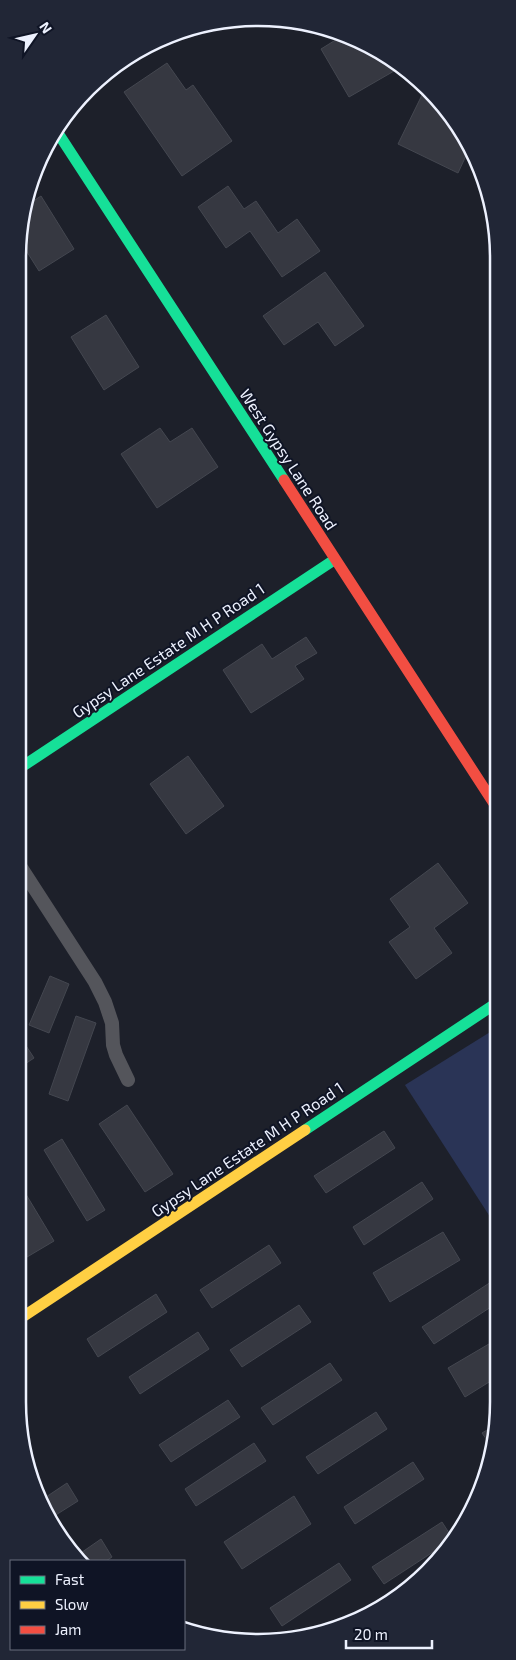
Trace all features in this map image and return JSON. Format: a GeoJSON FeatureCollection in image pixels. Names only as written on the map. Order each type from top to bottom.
{"type":"FeatureCollection","features":[{"type":"Feature","properties":{"kind":"street","name":"West Gypsy Lane Road"},"geometry":{"type":"LineString","coordinates":[[60,137],[490,797]]}},
{"type":"Feature","properties":{"kind":"street","name":"Gypsy Lane Estate M H P Road 1"},"geometry":{"type":"LineString","coordinates":[[26,764],[334,560]]}},
{"type":"Feature","properties":{"kind":"street","name":"Gypsy Lane Estate M H P Road 1"},"geometry":{"type":"LineString","coordinates":[[26,1315],[490,1007]]}},
{"type":"Feature","properties":{"kind":"lane"},"geometry":{"type":"LineString","coordinates":[[26,875],[95,982],[105,1002],[112,1023],[113,1045],[116,1056],[128,1080]]}},
{"type":"Feature","properties":{"kind":"shaded area"},"geometry":{"type":"Polygon","coordinates":[[[490,1032],[490,1217],[405,1085],[490,1032]]]}},
{"type":"Feature","properties":{"kind":"building"},"geometry":{"type":"Polygon","coordinates":[[[335,40],[361,50],[395,71],[349,97],[321,49],[335,40]]]}},
{"type":"Feature","properties":{"kind":"building"},"geometry":{"type":"Polygon","coordinates":[[[167,63],[186,90],[193,85],[232,141],[182,176],[124,92],[167,63]]]}},
{"type":"Feature","properties":{"kind":"building"},"geometry":{"type":"Polygon","coordinates":[[[422,95],[451,129],[466,155],[458,173],[398,144],[422,95]]]}},
{"type":"Feature","properties":{"kind":"building"},"geometry":{"type":"Polygon","coordinates":[[[228,186],[244,209],[256,201],[278,233],[297,219],[320,251],[282,277],[250,231],[226,248],[198,207],[228,186]]]}},
{"type":"Feature","properties":{"kind":"building"},"geometry":{"type":"Polygon","coordinates":[[[41,196],[74,249],[39,271],[26,251],[28,228],[33,201],[41,196]]]}},
{"type":"Feature","properties":{"kind":"building"},"geometry":{"type":"Polygon","coordinates":[[[325,272],[364,326],[335,346],[318,322],[284,345],[263,316],[325,272]]]}},
{"type":"Feature","properties":{"kind":"building"},"geometry":{"type":"Polygon","coordinates":[[[106,315],[139,367],[104,390],[71,337],[106,315]]]}},
{"type":"Feature","properties":{"kind":"building"},"geometry":{"type":"Polygon","coordinates":[[[160,428],[170,442],[192,428],[218,467],[157,508],[121,454],[160,428]]]}},
{"type":"Feature","properties":{"kind":"building"},"geometry":{"type":"Polygon","coordinates":[[[306,637],[317,653],[295,666],[304,679],[251,713],[223,670],[262,644],[272,659],[306,637]]]}},
{"type":"Feature","properties":{"kind":"building"},"geometry":{"type":"Polygon","coordinates":[[[188,756],[224,806],[186,834],[150,784],[188,756]]]}},
{"type":"Feature","properties":{"kind":"building"},"geometry":{"type":"Polygon","coordinates":[[[438,863],[468,903],[434,928],[452,953],[416,979],[389,942],[410,927],[390,899],[438,863]]]}},
{"type":"Feature","properties":{"kind":"building"},"geometry":{"type":"Polygon","coordinates":[[[50,976],[69,984],[49,1033],[29,1025],[50,976]]]}},
{"type":"Feature","properties":{"kind":"building"},"geometry":{"type":"Polygon","coordinates":[[[76,1016],[96,1023],[68,1101],[49,1094],[76,1016]]]}},
{"type":"Feature","properties":{"kind":"building"},"geometry":{"type":"Polygon","coordinates":[[[26,1046],[34,1058],[26,1063],[26,1046]]]}},
{"type":"Feature","properties":{"kind":"building"},"geometry":{"type":"Polygon","coordinates":[[[127,1105],[173,1174],[145,1192],[99,1124],[127,1105]]]}},
{"type":"Feature","properties":{"kind":"building"},"geometry":{"type":"Polygon","coordinates":[[[384,1131],[395,1148],[326,1193],[314,1176],[384,1131]]]}},
{"type":"Feature","properties":{"kind":"building"},"geometry":{"type":"Polygon","coordinates":[[[62,1139],[105,1210],[87,1221],[44,1150],[62,1139]]]}},
{"type":"Feature","properties":{"kind":"building"},"geometry":{"type":"Polygon","coordinates":[[[422,1182],[433,1199],[364,1245],[353,1227],[422,1182]]]}},
{"type":"Feature","properties":{"kind":"building"},"geometry":{"type":"Polygon","coordinates":[[[26,1194],[54,1241],[26,1258],[26,1194]]]}},
{"type":"Feature","properties":{"kind":"building"},"geometry":{"type":"Polygon","coordinates":[[[443,1232],[460,1260],[390,1302],[373,1273],[443,1232]]]}},
{"type":"Feature","properties":{"kind":"building"},"geometry":{"type":"Polygon","coordinates":[[[269,1245],[281,1263],[212,1308],[200,1290],[269,1245]]]}},
{"type":"Feature","properties":{"kind":"building"},"geometry":{"type":"Polygon","coordinates":[[[490,1283],[490,1308],[434,1344],[422,1327],[490,1283]]]}},
{"type":"Feature","properties":{"kind":"building"},"geometry":{"type":"Polygon","coordinates":[[[156,1294],[167,1312],[98,1357],[87,1339],[156,1294]]]}},
{"type":"Feature","properties":{"kind":"building"},"geometry":{"type":"Polygon","coordinates":[[[299,1305],[311,1322],[242,1367],[230,1350],[299,1305]]]}},
{"type":"Feature","properties":{"kind":"building"},"geometry":{"type":"Polygon","coordinates":[[[198,1332],[209,1349],[140,1394],[129,1377],[198,1332]]]}},
{"type":"Feature","properties":{"kind":"building"},"geometry":{"type":"Polygon","coordinates":[[[490,1343],[490,1381],[465,1397],[448,1368],[490,1343]]]}},
{"type":"Feature","properties":{"kind":"building"},"geometry":{"type":"Polygon","coordinates":[[[330,1363],[342,1380],[273,1425],[261,1408],[330,1363]]]}},
{"type":"Feature","properties":{"kind":"building"},"geometry":{"type":"Polygon","coordinates":[[[228,1400],[240,1417],[171,1462],[159,1445],[228,1400]]]}},
{"type":"Feature","properties":{"kind":"building"},"geometry":{"type":"Polygon","coordinates":[[[376,1412],[387,1429],[318,1474],[306,1457],[376,1412]]]}},
{"type":"Feature","properties":{"kind":"building"},"geometry":{"type":"Polygon","coordinates":[[[488,1429],[487,1439],[482,1433],[488,1429]]]}},
{"type":"Feature","properties":{"kind":"building"},"geometry":{"type":"Polygon","coordinates":[[[254,1443],[266,1461],[196,1506],[185,1489],[254,1443]]]}},
{"type":"Feature","properties":{"kind":"building"},"geometry":{"type":"Polygon","coordinates":[[[413,1462],[424,1479],[355,1524],[344,1507],[413,1462]]]}},
{"type":"Feature","properties":{"kind":"building"},"geometry":{"type":"Polygon","coordinates":[[[67,1483],[78,1501],[55,1515],[46,1497],[67,1483]]]}},
{"type":"Feature","properties":{"kind":"building"},"geometry":{"type":"Polygon","coordinates":[[[294,1496],[311,1524],[242,1569],[224,1542],[294,1496]]]}},
{"type":"Feature","properties":{"kind":"building"},"geometry":{"type":"Polygon","coordinates":[[[442,1522],[449,1533],[436,1550],[384,1584],[372,1567],[442,1522]]]}},
{"type":"Feature","properties":{"kind":"building"},"geometry":{"type":"Polygon","coordinates":[[[101,1539],[112,1557],[108,1560],[89,1560],[82,1552],[101,1539]]]}},
{"type":"Feature","properties":{"kind":"building"},"geometry":{"type":"Polygon","coordinates":[[[339,1563],[351,1580],[282,1626],[270,1608],[339,1563]]]}},
{"type":"Feature","properties":{"kind":"traffic: fast"},"geometry":{"type":"LineString","coordinates":[[60,137],[284,480]]}},
{"type":"Feature","properties":{"kind":"traffic: fast"},"geometry":{"type":"LineString","coordinates":[[26,764],[334,560]]}},
{"type":"Feature","properties":{"kind":"traffic: fast"},"geometry":{"type":"LineString","coordinates":[[305,1130],[490,1007]]}},
{"type":"Feature","properties":{"kind":"traffic: slow"},"geometry":{"type":"LineString","coordinates":[[26,1315],[305,1130]]}},
{"type":"Feature","properties":{"kind":"traffic: jam"},"geometry":{"type":"LineString","coordinates":[[284,480],[490,797]]}}]}
